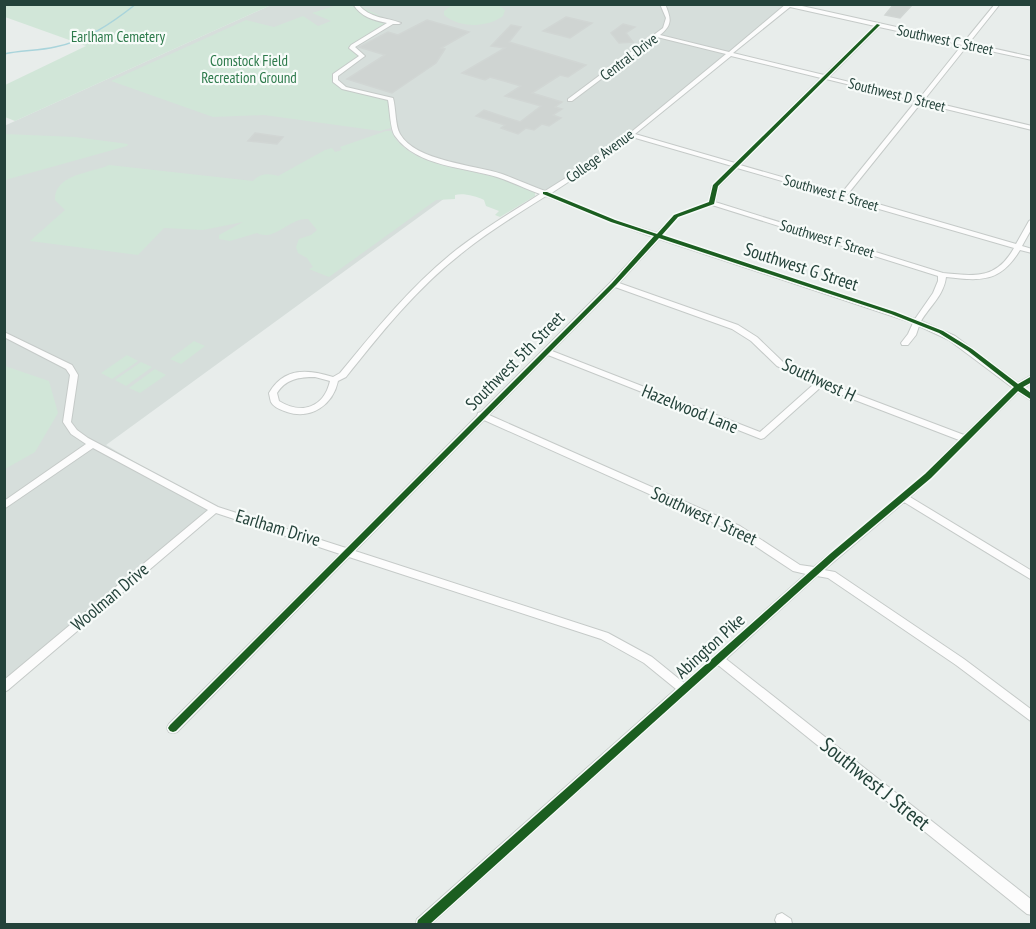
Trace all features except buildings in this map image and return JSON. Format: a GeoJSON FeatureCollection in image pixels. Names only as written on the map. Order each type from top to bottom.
{"type":"FeatureCollection","features":[{"type":"Feature","properties":{"kind":"street","name":"Southwest G Street"},"geometry":{"type":"LineString","coordinates":[[355,4],[367,15],[395,22],[353,46],[352,48],[362,56],[335,75],[335,81],[344,88],[391,99],[396,134],[408,147],[441,162],[498,175],[595,214],[917,322],[952,338],[1032,398]]}},
{"type":"Feature","properties":{"kind":"street","name":"Central Drive"},"geometry":{"type":"LineString","coordinates":[[570,100],[657,36],[668,25],[666,11],[662,4]]}},
{"type":"Feature","properties":{"kind":"street"},"geometry":{"type":"LineString","coordinates":[[843,196],[998,4]]}},
{"type":"Feature","properties":{"kind":"street","name":"Southwest C Street"},"geometry":{"type":"LineString","coordinates":[[789,5],[1032,59]]}},
{"type":"Feature","properties":{"kind":"street","name":"College Avenue"},"geometry":{"type":"LineString","coordinates":[[334,380],[333,392],[327,401],[314,409],[291,411],[280,407],[273,399],[273,393],[279,383],[292,376],[315,374],[334,380],[343,375],[384,324],[436,271],[489,229],[576,176],[631,135],[789,5]]}},
{"type":"Feature","properties":{"kind":"street"},"geometry":{"type":"LineString","coordinates":[[712,203],[715,186],[878,25]]}},
{"type":"Feature","properties":{"kind":"street","name":"Southwest D Street"},"geometry":{"type":"LineString","coordinates":[[657,36],[1032,128]]}},
{"type":"Feature","properties":{"kind":"street","name":"Southwest E Street"},"geometry":{"type":"LineString","coordinates":[[631,135],[1032,251]]}},
{"type":"Feature","properties":{"kind":"street","name":"Southwest 5th Street"},"geometry":{"type":"LineString","coordinates":[[173,728],[347,550],[614,284],[676,216],[712,203]]}},
{"type":"Feature","properties":{"kind":"street","name":"Southwest F Street"},"geometry":{"type":"LineString","coordinates":[[712,203],[942,275],[977,277],[1004,268],[1032,221]]}},
{"type":"Feature","properties":{"kind":"street"},"geometry":{"type":"LineString","coordinates":[[906,343],[940,286],[942,275]]}},
{"type":"Feature","properties":{"kind":"street","name":"Southwest H"},"geometry":{"type":"LineString","coordinates":[[614,284],[735,327],[754,339],[780,364],[820,384],[965,439]]}},
{"type":"Feature","properties":{"kind":"street","name":"Earlham Drive"},"geometry":{"type":"LineString","coordinates":[[4,334],[69,367],[74,375],[67,422],[74,432],[92,444],[215,509],[347,550],[604,636],[648,660],[684,689]]}},
{"type":"Feature","properties":{"kind":"street","name":"Hazelwood Lane"},"geometry":{"type":"LineString","coordinates":[[546,351],[761,436],[820,384]]}},
{"type":"Feature","properties":{"kind":"street","name":"Abington Pike"},"geometry":{"type":"LineString","coordinates":[[422,924],[958,448],[1017,388],[1032,378]]}},
{"type":"Feature","properties":{"kind":"street","name":"Southwest I Street"},"geometry":{"type":"LineString","coordinates":[[481,416],[737,529],[797,568],[831,575],[960,662],[1032,717]]}},
{"type":"Feature","properties":{"kind":"street"},"geometry":{"type":"LineString","coordinates":[[4,506],[92,444]]}},
{"type":"Feature","properties":{"kind":"street"},"geometry":{"type":"LineString","coordinates":[[903,497],[1032,576]]}},
{"type":"Feature","properties":{"kind":"street","name":"Woolman Drive"},"geometry":{"type":"LineString","coordinates":[[4,687],[215,509]]}},
{"type":"Feature","properties":{"kind":"street","name":"Southwest J Street"},"geometry":{"type":"LineString","coordinates":[[718,659],[1032,909]]}},
{"type":"Feature","properties":{"kind":"shaded area"},"geometry":{"type":"Polygon","coordinates":[[[271,5],[790,5],[609,153],[545,193],[482,171],[106,445],[215,509],[5,687],[4,126],[271,5]]]}},
{"type":"Feature","properties":{"kind":"green space","name":"Earlham Cemetery"},"geometry":{"type":"Polygon","coordinates":[[[5,4],[271,5],[15,121],[5,117],[5,85],[86,46],[5,17],[5,4]]]}},
{"type":"Feature","properties":{"kind":"green space","name":"Comstock Field Recreation Ground"},"geometry":{"type":"Polygon","coordinates":[[[356,4],[392,22],[353,46],[362,56],[335,75],[335,81],[344,88],[391,99],[394,127],[380,131],[264,115],[213,117],[111,81],[246,20],[274,27],[303,16],[318,26],[331,21],[312,13],[337,5],[356,4]]]}},
{"type":"Feature","properties":{"kind":"green space"},"geometry":{"type":"Polygon","coordinates":[[[497,4],[505,10],[503,16],[489,23],[465,24],[444,15],[444,11],[452,5],[497,4]]]}},
{"type":"Feature","properties":{"kind":"green space"},"geometry":{"type":"Polygon","coordinates":[[[391,131],[402,145],[417,156],[457,169],[519,184],[535,192],[535,196],[500,217],[495,215],[499,211],[486,206],[484,200],[473,196],[458,194],[455,195],[455,199],[436,200],[329,277],[309,269],[313,267],[307,258],[298,253],[296,247],[299,239],[317,230],[308,219],[301,219],[270,234],[257,233],[230,241],[219,239],[219,235],[243,222],[203,230],[164,228],[138,255],[30,241],[65,210],[55,200],[56,191],[61,185],[75,176],[109,165],[253,181],[265,174],[278,176],[325,150],[332,148],[335,152],[342,150],[340,147],[391,131]]]}},
{"type":"Feature","properties":{"kind":"green space"},"geometry":{"type":"Polygon","coordinates":[[[5,134],[75,137],[128,144],[5,180],[5,134]]]}},
{"type":"Feature","properties":{"kind":"green space"},"geometry":{"type":"Polygon","coordinates":[[[194,341],[205,346],[181,364],[170,359],[194,341]]]}},
{"type":"Feature","properties":{"kind":"green space"},"geometry":{"type":"Polygon","coordinates":[[[127,355],[138,361],[112,379],[101,373],[127,355]]]}},
{"type":"Feature","properties":{"kind":"green space"},"geometry":{"type":"Polygon","coordinates":[[[141,362],[152,367],[126,386],[115,380],[141,362]]]}},
{"type":"Feature","properties":{"kind":"green space"},"geometry":{"type":"Polygon","coordinates":[[[5,366],[49,381],[58,413],[35,452],[5,469],[5,366]]]}},
{"type":"Feature","properties":{"kind":"green space"},"geometry":{"type":"Polygon","coordinates":[[[155,369],[166,375],[140,393],[129,388],[155,369]]]}},
{"type":"Feature","properties":{"kind":"waterway"},"geometry":{"type":"LineString","coordinates":[[4,54],[49,48],[88,36],[136,4]]}},
{"type":"Feature","properties":{"kind":"cycle path"},"geometry":{"type":"LineString","coordinates":[[173,728],[614,284],[676,216],[712,203],[715,186],[878,25]]}},
{"type":"Feature","properties":{"kind":"cycle path"},"geometry":{"type":"LineString","coordinates":[[545,193],[613,221],[893,313],[941,332],[970,350],[1032,398]]}},
{"type":"Feature","properties":{"kind":"cycle path"},"geometry":{"type":"LineString","coordinates":[[422,924],[833,556],[928,476],[1017,388],[1032,378]]}}]}
